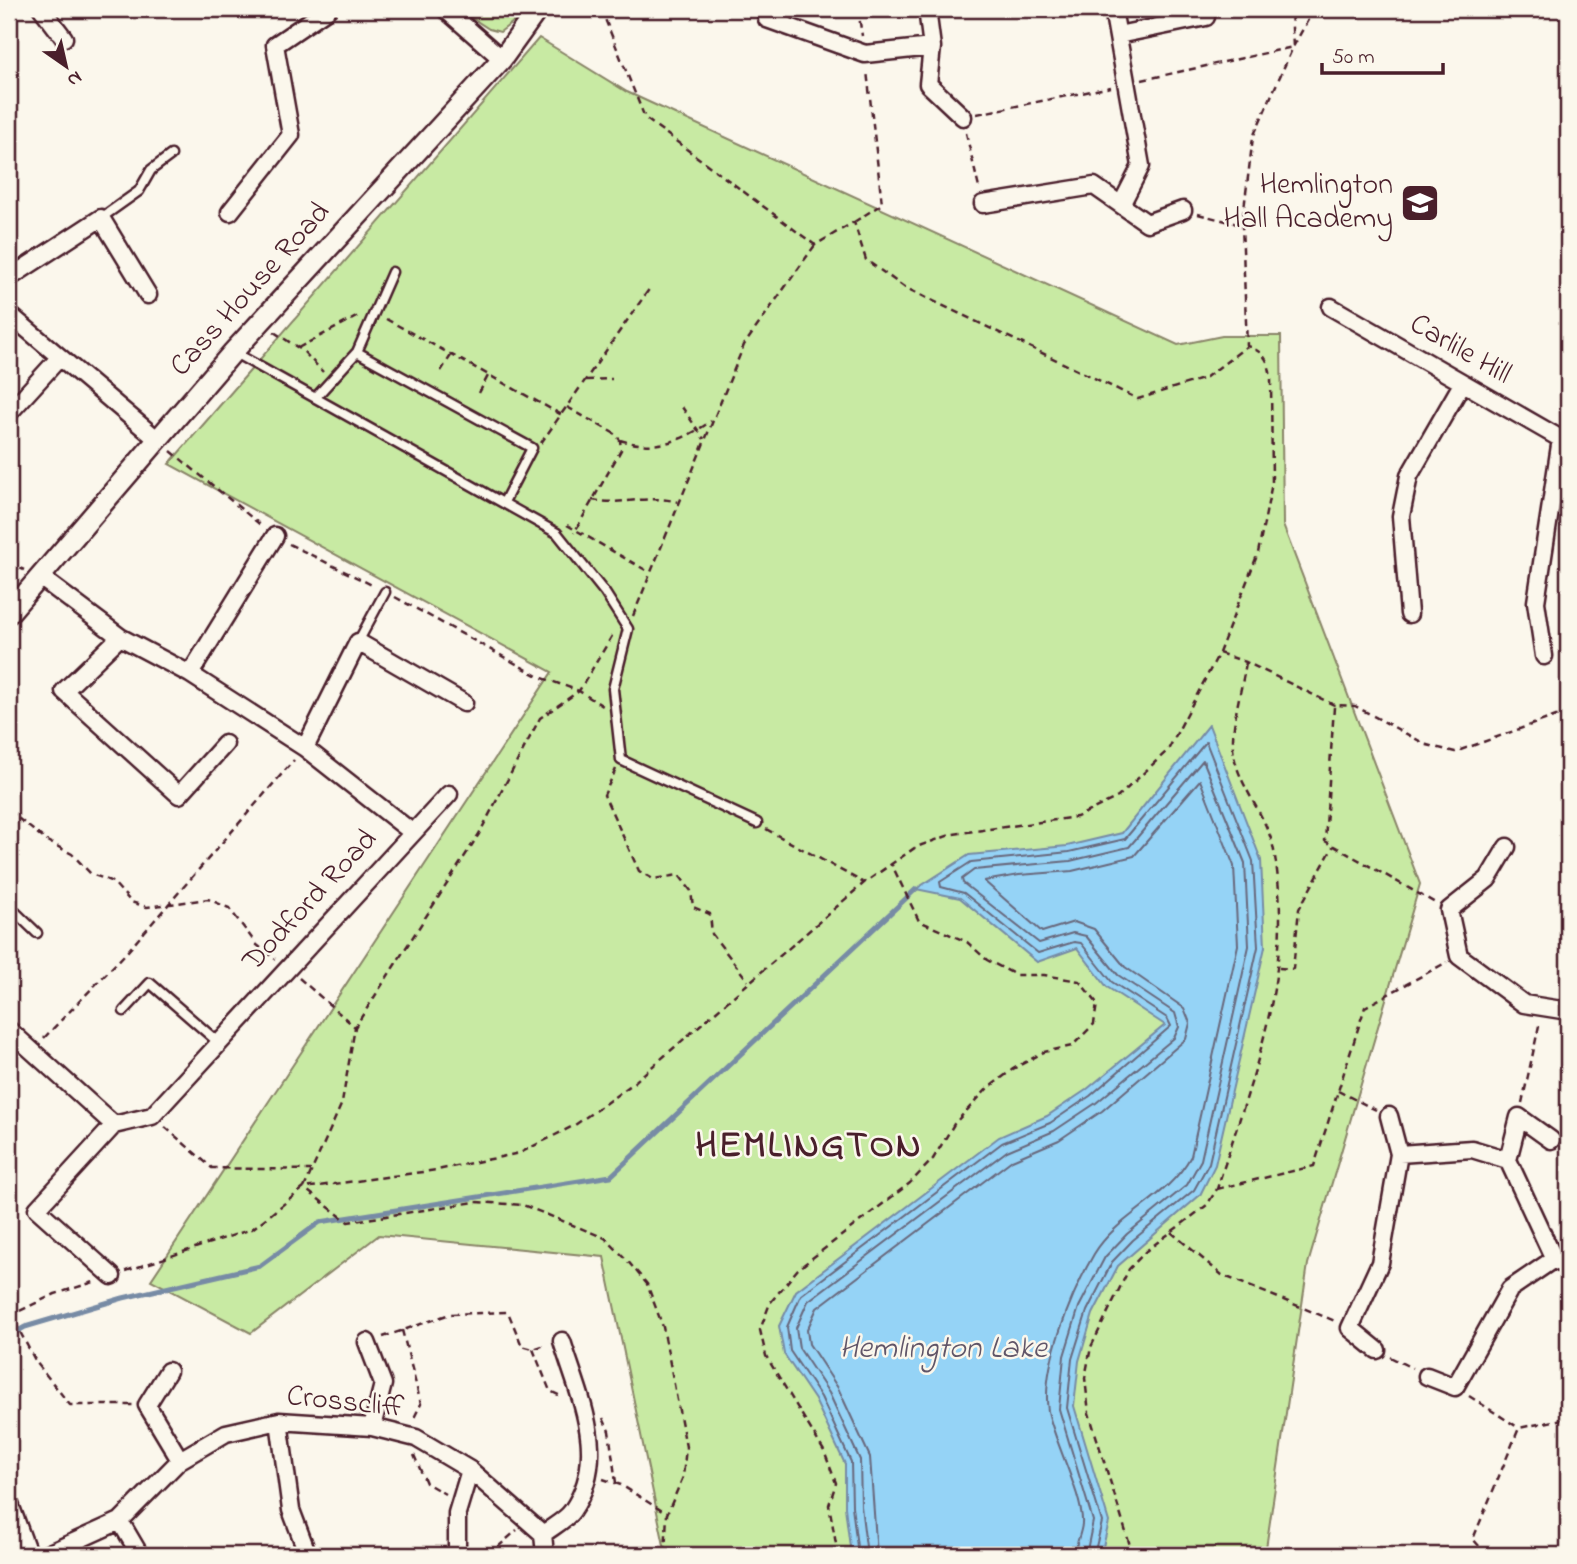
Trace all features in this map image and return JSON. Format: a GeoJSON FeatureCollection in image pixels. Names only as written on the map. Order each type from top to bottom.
{"type":"FeatureCollection","features":[{"type":"Feature","properties":{"kind":"street"},"geometry":{"type":"LineString","coordinates":[[42,9],[64,38]]}},
{"type":"Feature","properties":{"kind":"street"},"geometry":{"type":"LineString","coordinates":[[230,212],[291,135],[275,45],[328,9]]}},
{"type":"Feature","properties":{"kind":"street"},"geometry":{"type":"LineString","coordinates":[[444,9],[502,59]]}},
{"type":"Feature","properties":{"kind":"street","name":"Cass House Road"},"geometry":{"type":"LineString","coordinates":[[9,613],[233,352],[502,59],[538,9]]}},
{"type":"Feature","properties":{"kind":"street"},"geometry":{"type":"LineString","coordinates":[[766,9],[767,19],[865,54],[932,47]]}},
{"type":"Feature","properties":{"kind":"street"},"geometry":{"type":"LineString","coordinates":[[928,9],[932,47],[928,84],[963,117]]}},
{"type":"Feature","properties":{"kind":"street"},"geometry":{"type":"LineString","coordinates":[[1114,9],[1141,166],[1122,203]]}},
{"type":"Feature","properties":{"kind":"street"},"geometry":{"type":"LineString","coordinates":[[1118,35],[1206,17],[1205,9]]}},
{"type":"Feature","properties":{"kind":"street"},"geometry":{"type":"LineString","coordinates":[[983,204],[1094,186],[1147,223],[1183,210]]}},
{"type":"Feature","properties":{"kind":"street"},"geometry":{"type":"LineString","coordinates":[[9,278],[100,219],[148,295]]}},
{"type":"Feature","properties":{"kind":"street","name":"Carlile Hill"},"geometry":{"type":"LineString","coordinates":[[1331,307],[1462,384],[1565,438],[1536,602],[1544,656]]}},
{"type":"Feature","properties":{"kind":"street"},"geometry":{"type":"LineString","coordinates":[[9,313],[158,440]]}},
{"type":"Feature","properties":{"kind":"street"},"geometry":{"type":"LineString","coordinates":[[9,413],[60,356]]}},
{"type":"Feature","properties":{"kind":"street"},"geometry":{"type":"LineString","coordinates":[[1409,614],[1401,516],[1409,476],[1462,384]]}},
{"type":"Feature","properties":{"kind":"street"},"geometry":{"type":"LineString","coordinates":[[190,674],[275,537]]}},
{"type":"Feature","properties":{"kind":"street","name":"Dodford Road"},"geometry":{"type":"LineString","coordinates":[[40,577],[120,637],[190,674],[305,748],[413,833],[152,1116]]}},
{"type":"Feature","properties":{"kind":"street"},"geometry":{"type":"LineString","coordinates":[[120,637],[64,691],[179,795],[225,744]]}},
{"type":"Feature","properties":{"kind":"street"},"geometry":{"type":"LineString","coordinates":[[305,748],[358,642],[464,703]]}},
{"type":"Feature","properties":{"kind":"street"},"geometry":{"type":"LineString","coordinates":[[413,833],[449,794]]}},
{"type":"Feature","properties":{"kind":"street"},"geometry":{"type":"LineString","coordinates":[[1507,847],[1489,879],[1449,910],[1459,956],[1524,1004],[1568,1011]]}},
{"type":"Feature","properties":{"kind":"street"},"geometry":{"type":"LineString","coordinates":[[9,1030],[114,1125]]}},
{"type":"Feature","properties":{"kind":"street"},"geometry":{"type":"LineString","coordinates":[[112,1276],[37,1209],[114,1125],[152,1116]]}},
{"type":"Feature","properties":{"kind":"street"},"geometry":{"type":"LineString","coordinates":[[1377,1350],[1350,1328],[1380,1264],[1399,1154],[1389,1116]]}},
{"type":"Feature","properties":{"kind":"street"},"geometry":{"type":"LineString","coordinates":[[1551,1140],[1519,1117],[1508,1160],[1554,1259],[1568,1268]]}},
{"type":"Feature","properties":{"kind":"street"},"geometry":{"type":"LineString","coordinates":[[1399,1154],[1472,1149],[1508,1160]]}},
{"type":"Feature","properties":{"kind":"street"},"geometry":{"type":"LineString","coordinates":[[1427,1376],[1454,1387],[1510,1289],[1554,1259]]}},
{"type":"Feature","properties":{"kind":"street"},"geometry":{"type":"LineString","coordinates":[[545,1555],[543,1534],[572,1512],[590,1475],[593,1443],[562,1341]]}},
{"type":"Feature","properties":{"kind":"street"},"geometry":{"type":"LineString","coordinates":[[367,1342],[383,1384],[372,1427]]}},
{"type":"Feature","properties":{"kind":"street"},"geometry":{"type":"LineString","coordinates":[[168,1371],[147,1405],[180,1460]]}},
{"type":"Feature","properties":{"kind":"street"},"geometry":{"type":"LineString","coordinates":[[279,1421],[291,1510],[308,1555]]}},
{"type":"Feature","properties":{"kind":"street","name":"Crosscliff"},"geometry":{"type":"LineString","coordinates":[[45,1555],[120,1521],[180,1460],[226,1433],[279,1421],[372,1427],[416,1438],[470,1470],[543,1534]]}},
{"type":"Feature","properties":{"kind":"street"},"geometry":{"type":"LineString","coordinates":[[457,1555],[457,1513],[470,1470]]}},
{"type":"Feature","properties":{"kind":"street"},"geometry":{"type":"LineString","coordinates":[[9,1506],[27,1555]]}},
{"type":"Feature","properties":{"kind":"street"},"geometry":{"type":"LineString","coordinates":[[120,1521],[140,1555]]}},
{"type":"Feature","properties":{"kind":"lane"},"geometry":{"type":"LineString","coordinates":[[100,219],[139,191],[151,170],[171,155]]}},
{"type":"Feature","properties":{"kind":"lane"},"geometry":{"type":"LineString","coordinates":[[316,397],[356,352],[391,272]]}},
{"type":"Feature","properties":{"kind":"lane"},"geometry":{"type":"LineString","coordinates":[[233,352],[557,533],[605,593],[628,629],[613,689],[621,760],[757,823]]}},
{"type":"Feature","properties":{"kind":"lane"},"geometry":{"type":"LineString","coordinates":[[356,352],[532,448],[504,502]]}},
{"type":"Feature","properties":{"kind":"lane"},"geometry":{"type":"LineString","coordinates":[[358,642],[385,592]]}},
{"type":"Feature","properties":{"kind":"lane"},"geometry":{"type":"LineString","coordinates":[[9,906],[37,933]]}},
{"type":"Feature","properties":{"kind":"lane"},"geometry":{"type":"LineString","coordinates":[[124,1012],[150,983],[219,1042]]}},
{"type":"Feature","properties":{"kind":"path"},"geometry":{"type":"LineString","coordinates":[[601,9],[645,118],[815,245]]}},
{"type":"Feature","properties":{"kind":"path"},"geometry":{"type":"LineString","coordinates":[[147,1405],[70,1405],[36,1362],[10,1314],[55,1294],[252,1229],[304,1188],[342,1102],[355,1027],[479,834],[541,718],[579,691],[610,638],[628,629],[744,345],[815,245],[882,204],[858,9]]}},
{"type":"Feature","properties":{"kind":"path"},"geometry":{"type":"LineString","coordinates":[[1247,346],[1242,225],[1253,137],[1293,47],[1314,9]]}},
{"type":"Feature","properties":{"kind":"path"},"geometry":{"type":"LineString","coordinates":[[1183,210],[1242,225]]}},
{"type":"Feature","properties":{"kind":"path"},"geometry":{"type":"LineString","coordinates":[[853,222],[866,260],[904,287],[1138,399],[1205,379],[1247,346]]}},
{"type":"Feature","properties":{"kind":"path"},"geometry":{"type":"LineString","coordinates":[[532,448],[541,443],[562,415],[650,288]]}},
{"type":"Feature","properties":{"kind":"path"},"geometry":{"type":"LineString","coordinates":[[298,348],[352,317],[374,313],[562,415]]}},
{"type":"Feature","properties":{"kind":"path"},"geometry":{"type":"LineString","coordinates":[[260,323],[298,348],[317,369],[332,379]]}},
{"type":"Feature","properties":{"kind":"path"},"geometry":{"type":"LineString","coordinates":[[304,1188],[437,1170],[520,1153],[576,1125],[631,1084],[864,883],[916,847],[953,834],[1077,817],[1118,797],[1168,750],[1219,653],[1258,553],[1272,483],[1270,365],[1262,351],[1247,346]]}},
{"type":"Feature","properties":{"kind":"path"},"geometry":{"type":"LineString","coordinates":[[440,371],[452,354]]}},
{"type":"Feature","properties":{"kind":"path"},"geometry":{"type":"LineString","coordinates":[[479,393],[489,374]]}},
{"type":"Feature","properties":{"kind":"path"},"geometry":{"type":"LineString","coordinates":[[586,380],[612,379]]}},
{"type":"Feature","properties":{"kind":"path"},"geometry":{"type":"LineString","coordinates":[[566,545],[621,450],[620,440],[615,434],[567,407]]}},
{"type":"Feature","properties":{"kind":"path"},"geometry":{"type":"LineString","coordinates":[[682,407],[705,440]]}},
{"type":"Feature","properties":{"kind":"path"},"geometry":{"type":"LineString","coordinates":[[620,440],[653,446],[668,444],[713,420]]}},
{"type":"Feature","properties":{"kind":"path"},"geometry":{"type":"LineString","coordinates":[[592,500],[622,502],[654,496],[679,503]]}},
{"type":"Feature","properties":{"kind":"path"},"geometry":{"type":"LineString","coordinates":[[564,524],[650,573]]}},
{"type":"Feature","properties":{"kind":"path"},"geometry":{"type":"LineString","coordinates":[[1219,653],[1246,662],[1335,705],[1355,706],[1427,745],[1455,752],[1556,716],[1568,716]]}},
{"type":"Feature","properties":{"kind":"path"},"geometry":{"type":"LineString","coordinates":[[1133,1555],[1101,1457],[1090,1413],[1085,1378],[1091,1348],[1129,1269],[1207,1205],[1217,1189],[1267,1032],[1279,968],[1282,943],[1274,848],[1233,748],[1246,662]]}},
{"type":"Feature","properties":{"kind":"path"},"geometry":{"type":"LineString","coordinates":[[1335,705],[1325,841],[1449,910]]}},
{"type":"Feature","properties":{"kind":"path"},"geometry":{"type":"LineString","coordinates":[[32,1051],[167,906],[305,748]]}},
{"type":"Feature","properties":{"kind":"path"},"geometry":{"type":"LineString","coordinates":[[621,760],[604,794],[639,871],[653,879],[679,875],[691,891],[693,907],[710,914],[712,934],[748,981]]}},
{"type":"Feature","properties":{"kind":"path"},"geometry":{"type":"LineString","coordinates":[[9,811],[47,841],[72,854],[91,874],[113,882],[131,902],[147,907],[208,899],[229,908],[257,945],[355,1027]]}},
{"type":"Feature","properties":{"kind":"path"},"geometry":{"type":"LineString","coordinates":[[757,823],[864,883]]}},
{"type":"Feature","properties":{"kind":"path"},"geometry":{"type":"LineString","coordinates":[[1279,968],[1293,970],[1299,909],[1334,845]]}},
{"type":"Feature","properties":{"kind":"path"},"geometry":{"type":"LineString","coordinates":[[838,1555],[829,1505],[836,1483],[805,1416],[766,1356],[760,1330],[770,1303],[798,1269],[910,1183],[933,1159],[954,1124],[987,1089],[1013,1069],[1044,1052],[1072,1046],[1094,1024],[1097,1003],[1079,981],[1044,975],[1016,975],[987,960],[967,942],[919,921],[891,863]]}},
{"type":"Feature","properties":{"kind":"path"},"geometry":{"type":"LineString","coordinates":[[1217,1189],[1314,1166],[1364,1007],[1459,956]]}},
{"type":"Feature","properties":{"kind":"path"},"geometry":{"type":"LineString","coordinates":[[1519,1117],[1543,1007]]}},
{"type":"Feature","properties":{"kind":"path"},"geometry":{"type":"LineString","coordinates":[[1338,1091],[1389,1116]]}},
{"type":"Feature","properties":{"kind":"path"},"geometry":{"type":"LineString","coordinates":[[152,1116],[212,1168],[311,1170]]}},
{"type":"Feature","properties":{"kind":"path"},"geometry":{"type":"LineString","coordinates":[[304,1188],[348,1222],[475,1202],[523,1205],[605,1238],[647,1284],[663,1327],[686,1447],[683,1477],[667,1514],[664,1555]]}},
{"type":"Feature","properties":{"kind":"path"},"geometry":{"type":"LineString","coordinates":[[1171,1232],[1222,1275],[1350,1328]]}},
{"type":"Feature","properties":{"kind":"path"},"geometry":{"type":"LineString","coordinates":[[367,1342],[450,1314],[508,1312],[522,1346],[533,1349],[562,1341]]}},
{"type":"Feature","properties":{"kind":"path"},"geometry":{"type":"LineString","coordinates":[[1377,1350],[1427,1376]]}},
{"type":"Feature","properties":{"kind":"path"},"geometry":{"type":"LineString","coordinates":[[1454,1387],[1519,1428],[1568,1418]]}},
{"type":"Feature","properties":{"kind":"path"},"geometry":{"type":"LineString","coordinates":[[1488,1555],[1473,1539],[1519,1428]]}},
{"type":"Feature","properties":{"kind":"path"},"geometry":{"type":"LineString","coordinates":[[590,1475],[621,1485],[667,1514]]}},
{"type":"Feature","properties":{"kind":"path"},"geometry":{"type":"LineString","coordinates":[[489,1555],[527,1520]]}},
{"type":"Feature","properties":{"kind":"green space"},"geometry":{"type":"Polygon","coordinates":[[[481,9],[519,9],[513,22],[500,32],[489,29],[469,16],[481,9]]]}},
{"type":"Feature","properties":{"kind":"green space"},"geometry":{"type":"Polygon","coordinates":[[[539,38],[627,92],[1178,345],[1222,336],[1281,336],[1283,525],[1420,884],[1308,1264],[1265,1555],[666,1555],[604,1257],[379,1235],[251,1333],[151,1280],[552,672],[169,464],[539,38]]]}},
{"type":"Feature","properties":{"kind":"water","name":"Hemlington Lake"},"geometry":{"type":"Polygon","coordinates":[[[1209,725],[1261,860],[1265,947],[1215,1165],[1200,1195],[1118,1266],[1093,1314],[1079,1361],[1074,1406],[1109,1522],[1101,1555],[851,1555],[845,1507],[845,1464],[815,1400],[784,1354],[779,1326],[796,1291],[999,1137],[1047,1116],[1086,1090],[1165,1025],[1107,987],[1077,948],[1037,962],[960,898],[916,889],[969,855],[1067,846],[1122,833],[1209,725]]]}},
{"type":"Feature","properties":{"kind":"waterway"},"geometry":{"type":"LineString","coordinates":[[9,1336],[25,1327],[123,1298],[260,1266],[320,1222],[611,1176],[916,889]]}},
{"type":"Feature","properties":{"kind":"place","name":"Hemlington Hall Academy"},"geometry":{"type":"Point","coordinates":[1420,203]}},
{"type":"Feature","properties":{"kind":"district","name":"HEMLINGTON"},"geometry":{"type":"Point","coordinates":[809,1147]}}]}
